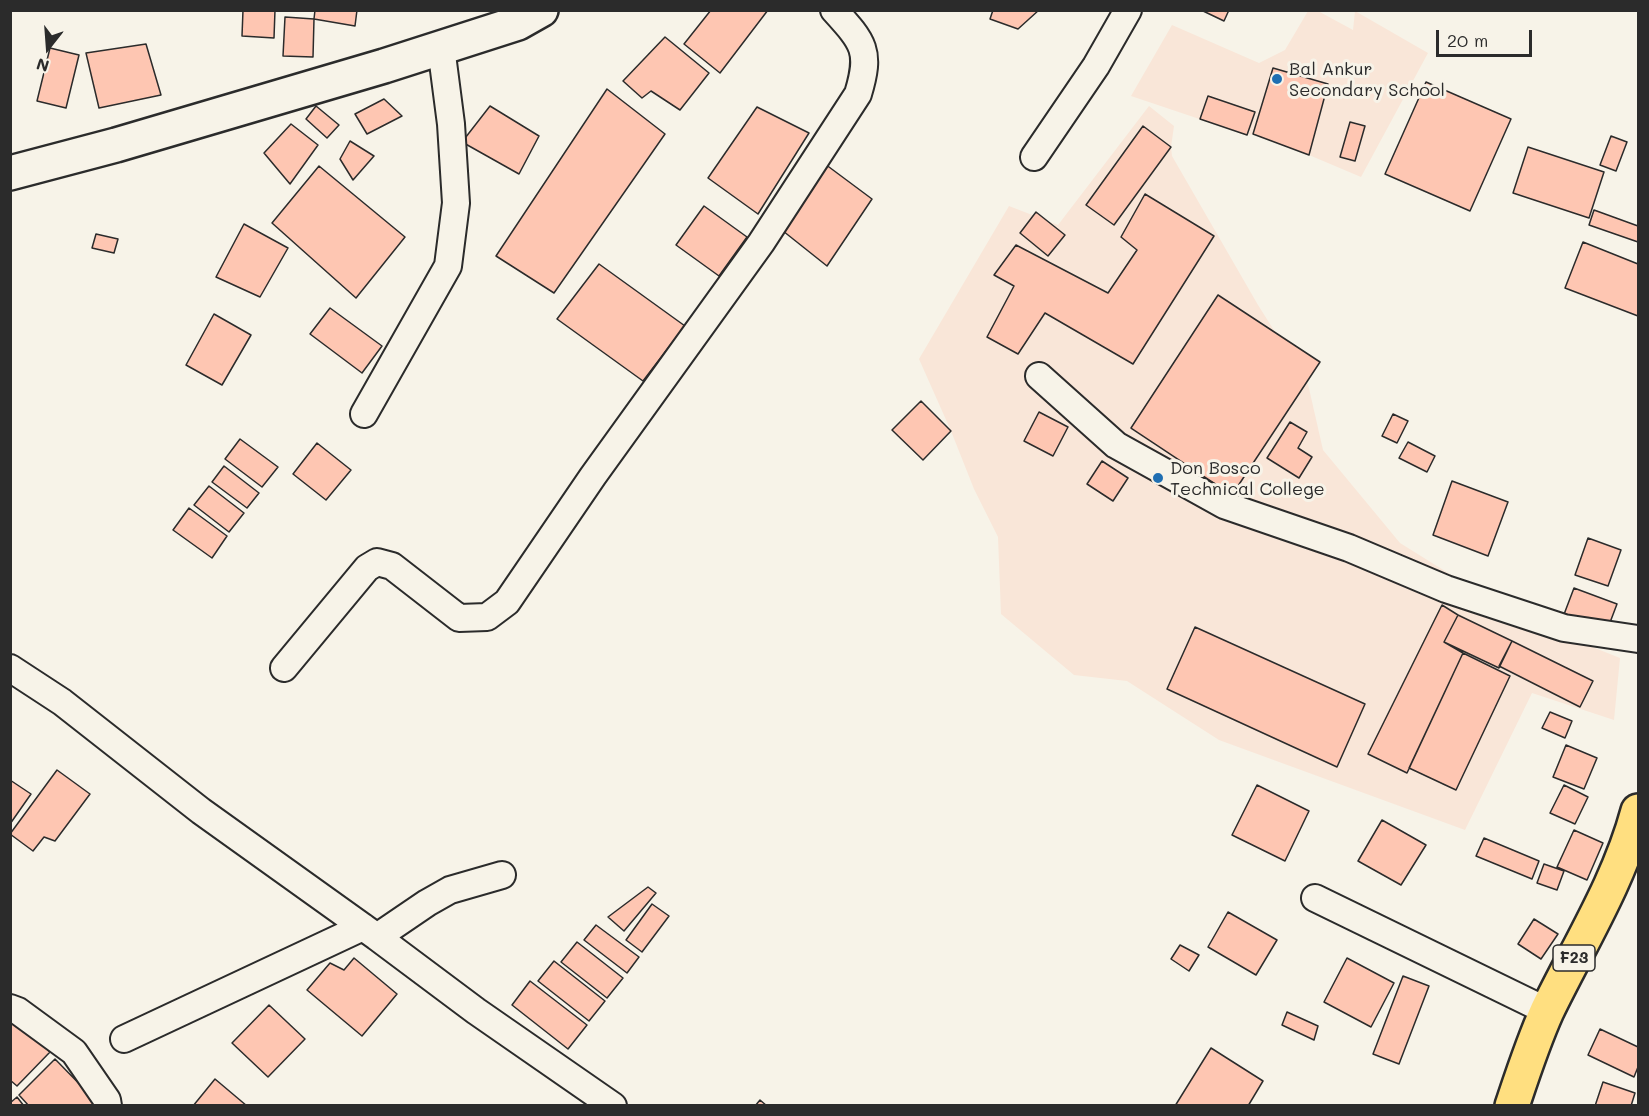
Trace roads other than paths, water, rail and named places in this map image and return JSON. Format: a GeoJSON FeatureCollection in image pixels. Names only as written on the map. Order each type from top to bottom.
{"type":"FeatureCollection","features":[{"type":"Feature","properties":{"kind":"main road"},"geometry":{"type":"LineString","coordinates":[[10,173],[384,66],[518,23],[541,10]]}},
{"type":"Feature","properties":{"kind":"main road","name":"F23"},"geometry":{"type":"LineString","coordinates":[[1512,1106],[1531,1047],[1547,1011],[1634,845],[1638,811]]}},
{"type":"Feature","properties":{"kind":"street"},"geometry":{"type":"LineString","coordinates":[[284,668],[367,568],[377,562],[392,566],[459,618],[487,617],[507,602],[593,476],[761,243],[858,94],[865,69],[864,52],[853,31],[834,10]]}},
{"type":"Feature","properties":{"kind":"street"},"geometry":{"type":"LineString","coordinates":[[1034,158],[1096,66],[1128,10]]}},
{"type":"Feature","properties":{"kind":"street"},"geometry":{"type":"LineString","coordinates":[[364,414],[448,266],[456,203],[451,123],[441,48]]}},
{"type":"Feature","properties":{"kind":"street"},"geometry":{"type":"LineString","coordinates":[[1039,376],[1116,445],[1224,505],[1349,548],[1446,589],[1564,628],[1638,639]]}},
{"type":"Feature","properties":{"kind":"street"},"geometry":{"type":"LineString","coordinates":[[10,668],[62,702],[201,811],[476,1011],[613,1106]]}},
{"type":"Feature","properties":{"kind":"street"},"geometry":{"type":"LineString","coordinates":[[124,1039],[370,932],[450,890],[502,875]]}},
{"type":"Feature","properties":{"kind":"street"},"geometry":{"type":"LineString","coordinates":[[1315,898],[1547,1011]]}},
{"type":"Feature","properties":{"kind":"street"},"geometry":{"type":"LineString","coordinates":[[10,1008],[18,1011],[74,1052],[107,1100],[108,1106]]}},
{"type":"Feature","properties":{"kind":"place","name":"Bal Ankur Secondary School"},"geometry":{"type":"Point","coordinates":[1277,79]}},
{"type":"Feature","properties":{"kind":"place","name":"Don Bosco Technical College"},"geometry":{"type":"Point","coordinates":[1158,478]}}]}
